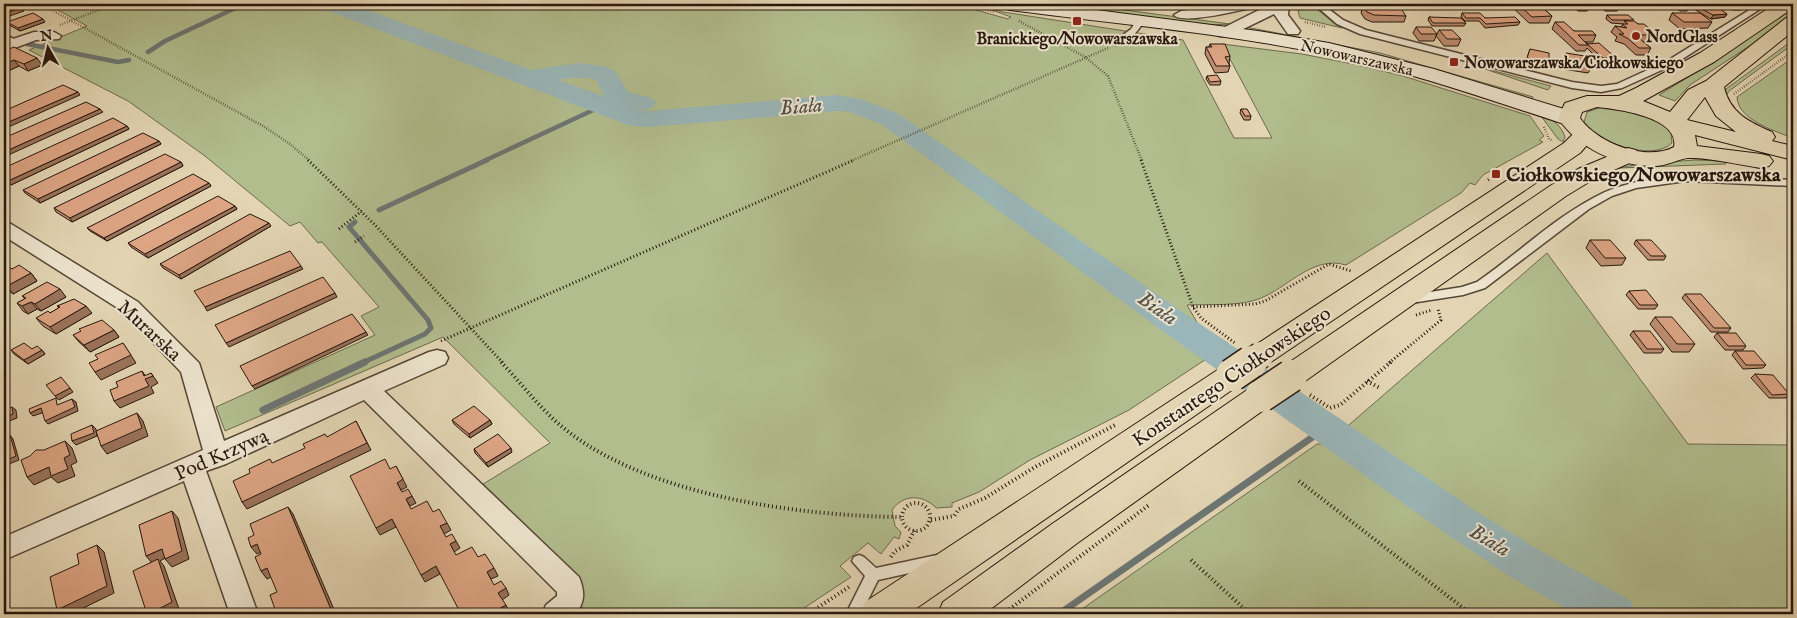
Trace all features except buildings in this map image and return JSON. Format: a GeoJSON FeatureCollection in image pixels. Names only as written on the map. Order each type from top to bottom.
{"type":"FeatureCollection","features":[{"type":"Feature","properties":{"kind":"main road","name":"Nowowarszawska"},"geometry":{"type":"LineString","coordinates":[[1096,4],[1244,22],[1297,25],[1393,52],[1577,119]]}},
{"type":"Feature","properties":{"kind":"main road"},"geometry":{"type":"LineString","coordinates":[[1622,103],[1673,78],[1740,37],[1787,4]]}},
{"type":"Feature","properties":{"kind":"main road","name":"Nowowarszawska"},"geometry":{"type":"LineString","coordinates":[[1007,12],[1139,23],[1299,44],[1382,61],[1469,85],[1577,119]]}},
{"type":"Feature","properties":{"kind":"main road"},"geometry":{"type":"LineString","coordinates":[[1673,123],[1695,94],[1713,85],[1793,22]]}},
{"type":"Feature","properties":{"kind":"main road"},"geometry":{"type":"LineString","coordinates":[[1713,85],[1715,100],[1727,116],[1747,129],[1793,148]]}},
{"type":"Feature","properties":{"kind":"main road"},"geometry":{"type":"LineString","coordinates":[[1793,153],[1673,123],[1650,111],[1622,103],[1597,101],[1577,119],[1604,147],[1628,155],[1667,157],[1683,151],[1793,165]]}},
{"type":"Feature","properties":{"kind":"main road","name":"Konstantego Ciołkowskiego"},"geometry":{"type":"LineString","coordinates":[[878,614],[1261,355],[1564,154],[1577,119]]}},
{"type":"Feature","properties":{"kind":"main road"},"geometry":{"type":"LineString","coordinates":[[1673,123],[1686,138],[1687,145],[1683,151]]}},
{"type":"Feature","properties":{"kind":"main road","name":"Konstantego Ciołkowskiego"},"geometry":{"type":"LineString","coordinates":[[956,614],[1064,534],[1261,396],[1300,386],[1397,301],[1558,191],[1586,174],[1628,155]]}},
{"type":"Feature","properties":{"kind":"street"},"geometry":{"type":"LineString","coordinates":[[1181,15],[1222,10],[1250,4]]}},
{"type":"Feature","properties":{"kind":"street"},"geometry":{"type":"LineString","coordinates":[[1224,33],[1281,4]]}},
{"type":"Feature","properties":{"kind":"street"},"geometry":{"type":"LineString","coordinates":[[1281,4],[1280,15],[1297,25]]}},
{"type":"Feature","properties":{"kind":"street"},"geometry":{"type":"LineString","coordinates":[[7,42],[34,36],[54,36]]}},
{"type":"Feature","properties":{"kind":"street","name":"Murarska"},"geometry":{"type":"LineString","coordinates":[[4,228],[131,307],[191,369],[217,457]]}},
{"type":"Feature","properties":{"kind":"street","name":"Pod Krzywą"},"geometry":{"type":"LineString","coordinates":[[4,549],[217,457],[438,358]]}},
{"type":"Feature","properties":{"kind":"street"},"geometry":{"type":"LineString","coordinates":[[367,389],[569,586],[572,594],[568,605],[556,614]]}},
{"type":"Feature","properties":{"kind":"street"},"geometry":{"type":"LineString","coordinates":[[192,468],[244,614]]}},
{"type":"Feature","properties":{"kind":"lane"},"geometry":{"type":"LineString","coordinates":[[1318,4],[1340,22],[1363,32],[1572,85],[1601,89],[1619,86],[1670,63],[1764,4]]}},
{"type":"Feature","properties":{"kind":"lane"},"geometry":{"type":"LineString","coordinates":[[1118,43],[1134,31],[1139,23]]}},
{"type":"Feature","properties":{"kind":"lane"},"geometry":{"type":"LineString","coordinates":[[1397,301],[1463,291],[1481,285],[1586,206],[1638,183],[1680,178],[1793,183]]}},
{"type":"Feature","properties":{"kind":"lane"},"geometry":{"type":"LineString","coordinates":[[873,575],[964,555]]}},
{"type":"Feature","properties":{"kind":"lane"},"geometry":{"type":"LineString","coordinates":[[859,561],[873,575]]}},
{"type":"Feature","properties":{"kind":"lane"},"geometry":{"type":"LineString","coordinates":[[853,614],[873,575]]}},
{"type":"Feature","properties":{"kind":"path"},"geometry":{"type":"LineString","coordinates":[[40,4],[72,20],[288,142],[363,210],[469,329],[570,434],[617,460],[676,484],[765,506],[863,518],[900,517]]}},
{"type":"Feature","properties":{"kind":"path"},"geometry":{"type":"LineString","coordinates":[[34,36],[114,4]]}},
{"type":"Feature","properties":{"kind":"path"},"geometry":{"type":"LineString","coordinates":[[964,4],[1007,12],[1085,57],[1103,71],[1115,88],[1193,307],[1201,318],[1235,343]]}},
{"type":"Feature","properties":{"kind":"path"},"geometry":{"type":"LineString","coordinates":[[976,7],[983,4]]}},
{"type":"Feature","properties":{"kind":"path"},"geometry":{"type":"LineString","coordinates":[[1297,25],[1331,28]]}},
{"type":"Feature","properties":{"kind":"path"},"geometry":{"type":"LineString","coordinates":[[469,329],[1118,43]]}},
{"type":"Feature","properties":{"kind":"path"},"geometry":{"type":"LineString","coordinates":[[1733,95],[1793,51]]}},
{"type":"Feature","properties":{"kind":"path"},"geometry":{"type":"LineString","coordinates":[[339,229],[363,210]]}},
{"type":"Feature","properties":{"kind":"path"},"geometry":{"type":"LineString","coordinates":[[355,242],[364,236]]}},
{"type":"Feature","properties":{"kind":"path"},"geometry":{"type":"LineString","coordinates":[[1193,307],[1255,304],[1265,301],[1329,264],[1351,271]]}},
{"type":"Feature","properties":{"kind":"path"},"geometry":{"type":"LineString","coordinates":[[1300,386],[1326,406],[1336,407],[1441,320],[1438,309]]}},
{"type":"Feature","properties":{"kind":"path"},"geometry":{"type":"LineString","coordinates":[[1367,381],[1380,388]]}},
{"type":"Feature","properties":{"kind":"path"},"geometry":{"type":"LineString","coordinates":[[900,517],[905,525],[915,529],[925,527],[930,520],[954,516],[959,509],[984,498],[1035,466],[1125,419]]}},
{"type":"Feature","properties":{"kind":"path"},"geometry":{"type":"LineString","coordinates":[[1299,481],[1471,614]]}},
{"type":"Feature","properties":{"kind":"path"},"geometry":{"type":"LineString","coordinates":[[900,517],[906,508],[917,504],[928,510],[930,520]]}},
{"type":"Feature","properties":{"kind":"path"},"geometry":{"type":"LineString","coordinates":[[1003,614],[1151,504]]}},
{"type":"Feature","properties":{"kind":"path"},"geometry":{"type":"LineString","coordinates":[[1191,560],[1250,614]]}},
{"type":"Feature","properties":{"kind":"green space"},"geometry":{"type":"Polygon","coordinates":[[[47,4],[955,4],[1008,19],[1011,17],[981,6],[1003,12],[1183,40],[1234,138],[1272,138],[1222,44],[1302,54],[1403,76],[1530,116],[1544,136],[1539,140],[1543,142],[1483,175],[1475,185],[1470,183],[1461,193],[1346,265],[1333,263],[1309,269],[1264,297],[1252,301],[1228,304],[1187,305],[1198,324],[1229,344],[1129,410],[1030,460],[979,492],[952,503],[952,507],[936,508],[931,503],[919,498],[902,501],[892,510],[895,526],[901,532],[899,539],[894,537],[881,554],[868,543],[840,566],[851,577],[795,614],[588,614],[480,486],[550,443],[443,337],[225,431],[216,407],[375,335],[361,316],[379,307],[322,242],[318,243],[300,222],[290,226],[205,156],[128,101],[29,50],[87,26],[47,4]]]}},
{"type":"Feature","properties":{"kind":"green space"},"geometry":{"type":"Polygon","coordinates":[[[1031,4],[1080,4],[1230,24],[1211,25],[1031,4]]]}},
{"type":"Feature","properties":{"kind":"green space"},"geometry":{"type":"Polygon","coordinates":[[[1307,5],[1315,8],[1342,28],[1300,18],[1298,11],[1307,5]]]}},
{"type":"Feature","properties":{"kind":"green space"},"geometry":{"type":"Polygon","coordinates":[[[1793,8],[1793,12],[1751,45],[1690,85],[1675,101],[1659,95],[1724,55],[1793,8]]]}},
{"type":"Feature","properties":{"kind":"green space"},"geometry":{"type":"Polygon","coordinates":[[[1246,27],[1380,53],[1533,97],[1531,101],[1232,30],[1246,27]]]}},
{"type":"Feature","properties":{"kind":"green space"},"geometry":{"type":"Polygon","coordinates":[[[1793,40],[1793,44],[1729,91],[1725,97],[1723,92],[1726,89],[1793,40]]]}},
{"type":"Feature","properties":{"kind":"green space"},"geometry":{"type":"Polygon","coordinates":[[[1791,59],[1793,61],[1793,138],[1759,124],[1750,118],[1739,105],[1737,97],[1791,59]]]}},
{"type":"Feature","properties":{"kind":"green space"},"geometry":{"type":"Polygon","coordinates":[[[1479,67],[1551,86],[1548,90],[1479,67]]]}},
{"type":"Feature","properties":{"kind":"green space"},"geometry":{"type":"Polygon","coordinates":[[[1602,107],[1639,113],[1656,120],[1671,132],[1672,143],[1652,151],[1639,150],[1625,148],[1600,137],[1590,130],[1584,122],[1587,112],[1602,107]]]}},
{"type":"Feature","properties":{"kind":"green space"},"geometry":{"type":"Polygon","coordinates":[[[1543,114],[1559,126],[1565,137],[1563,142],[1558,139],[1541,116],[1543,114]]]}},
{"type":"Feature","properties":{"kind":"green space"},"geometry":{"type":"Polygon","coordinates":[[[1695,160],[1724,161],[1726,164],[1619,168],[1640,164],[1695,160]]]}},
{"type":"Feature","properties":{"kind":"green space"},"geometry":{"type":"Polygon","coordinates":[[[1547,253],[1688,444],[1793,445],[1793,614],[1075,614],[1317,444],[1327,444],[1547,253]]]}},
{"type":"Feature","properties":{"kind":"waterway"},"geometry":{"type":"LineString","coordinates":[[148,52],[165,41],[244,4]]}},
{"type":"Feature","properties":{"kind":"waterway","name":"Biała"},"geometry":{"type":"LineString","coordinates":[[331,4],[604,105],[631,118],[649,119],[837,103],[855,105],[890,119],[1172,321],[1462,523],[1524,563],[1615,614]]}},
{"type":"Feature","properties":{"kind":"waterway"},"geometry":{"type":"LineString","coordinates":[[27,44],[118,62],[129,60]]}},
{"type":"Feature","properties":{"kind":"waterway","name":"Biała"},"geometry":{"type":"LineString","coordinates":[[531,77],[579,70],[597,72],[606,76],[609,85],[616,95],[623,99],[643,103]]}},
{"type":"Feature","properties":{"kind":"waterway"},"geometry":{"type":"LineString","coordinates":[[484,161],[604,105]]}},
{"type":"Feature","properties":{"kind":"waterway"},"geometry":{"type":"LineString","coordinates":[[379,210],[487,160]]}},
{"type":"Feature","properties":{"kind":"waterway"},"geometry":{"type":"LineString","coordinates":[[355,222],[349,227],[428,320],[431,328],[425,334],[362,363]]}},
{"type":"Feature","properties":{"kind":"waterway"},"geometry":{"type":"LineString","coordinates":[[263,410],[365,362]]}},
{"type":"Feature","properties":{"kind":"waterway"},"geometry":{"type":"LineString","coordinates":[[1059,614],[1327,427]]}},
{"type":"Feature","properties":{"kind":"place","name":"Branickiego/Nowowarszawska"},"geometry":{"type":"Point","coordinates":[1077,21]}},
{"type":"Feature","properties":{"kind":"place","name":"NordGlass"},"geometry":{"type":"Point","coordinates":[1636,36]}},
{"type":"Feature","properties":{"kind":"place","name":"Nowowarszawska/Ciołkowskiego"},"geometry":{"type":"Point","coordinates":[1454,62]}},
{"type":"Feature","properties":{"kind":"place","name":"Ciołkowskiego/Nowowarszawska"},"geometry":{"type":"Point","coordinates":[1496,174]}}]}
